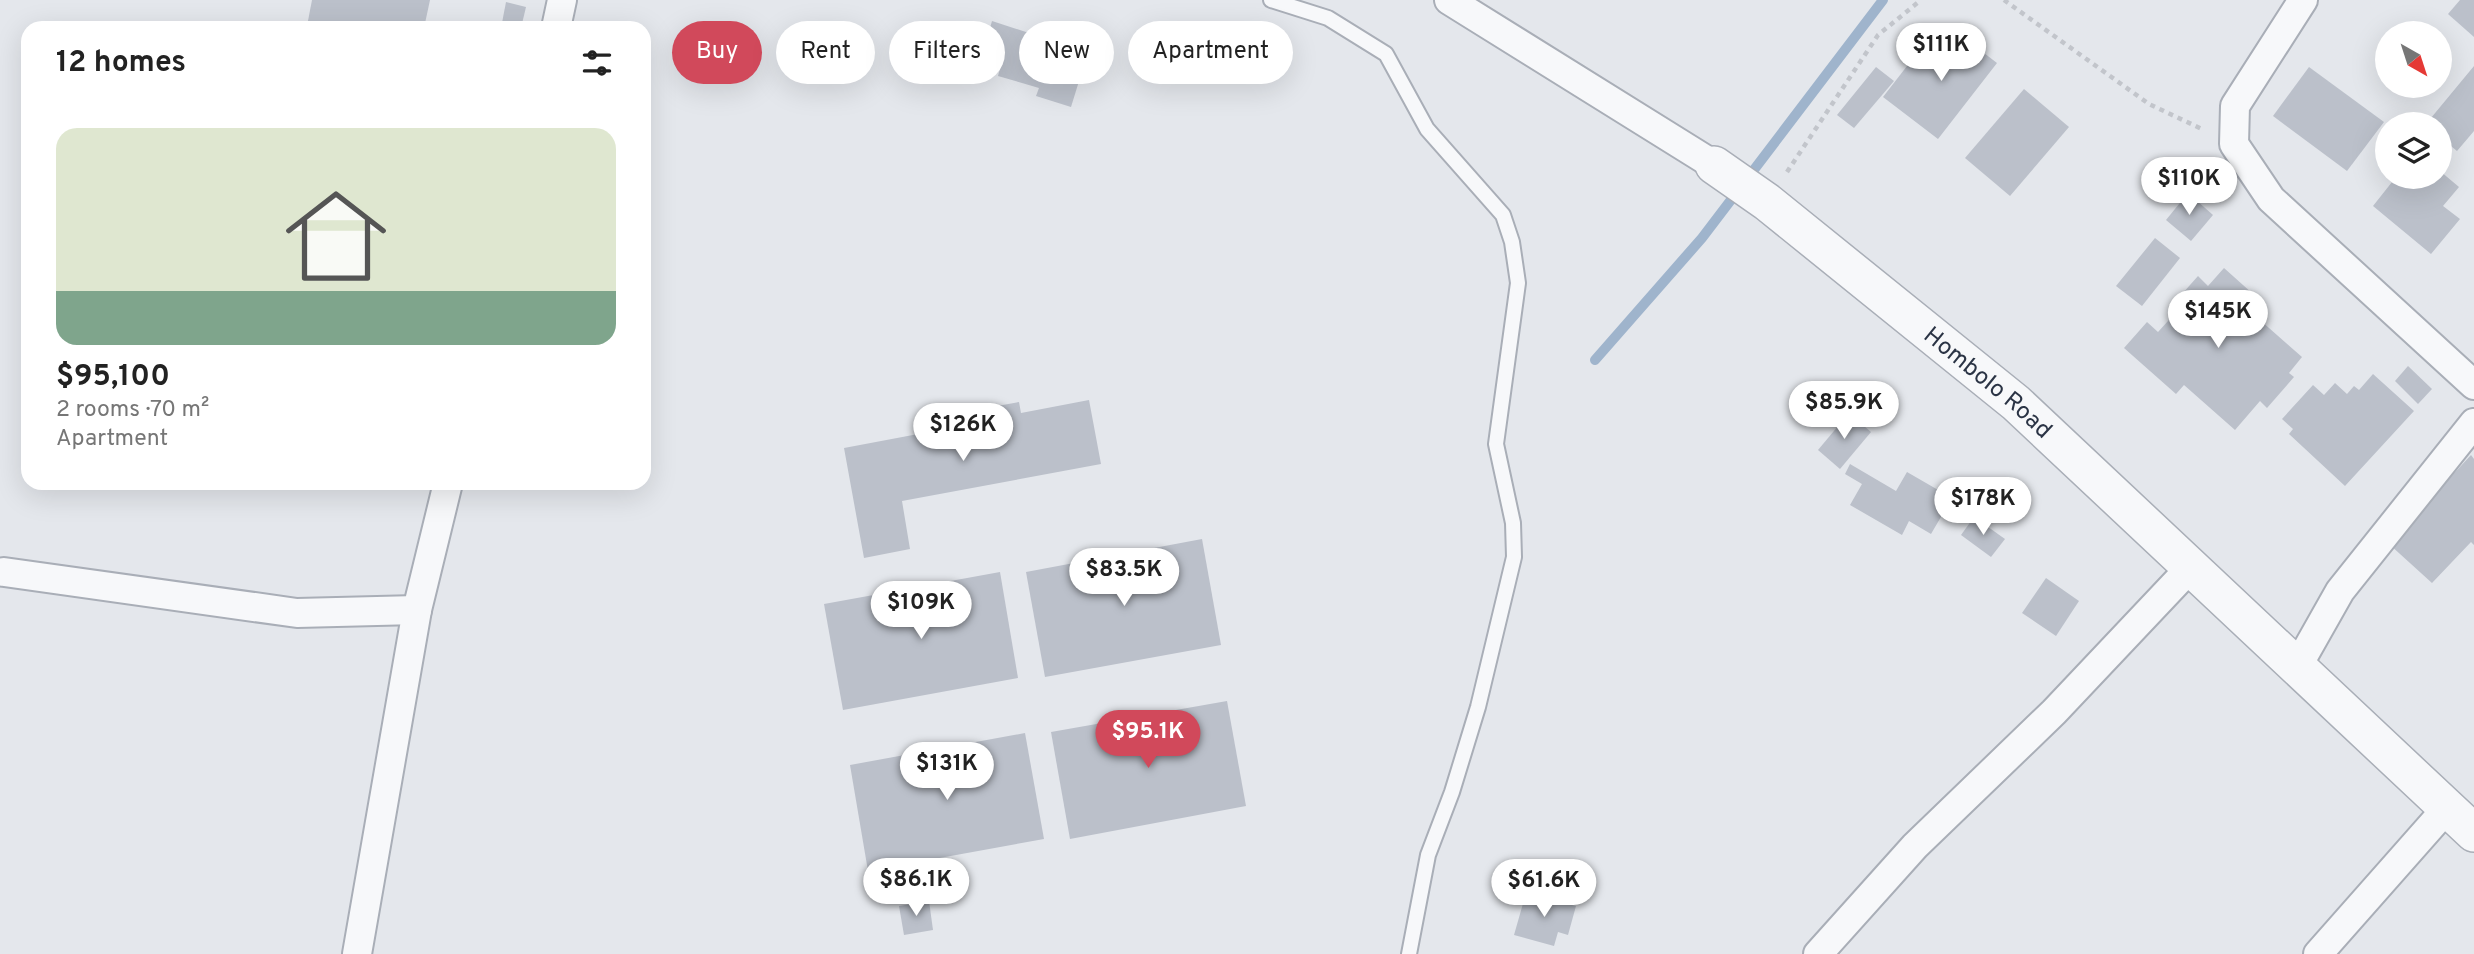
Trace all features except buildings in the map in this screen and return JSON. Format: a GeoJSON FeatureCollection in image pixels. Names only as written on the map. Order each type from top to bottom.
{"type":"FeatureCollection","features":[{"type":"Feature","properties":{"kind":"street"},"geometry":{"type":"LineString","coordinates":[[558,21],[562,0]]}},
{"type":"Feature","properties":{"kind":"street","name":"Hombolo Road"},"geometry":{"type":"LineString","coordinates":[[1449,0],[1714,165],[1767,202],[2016,403],[2474,833]]}},
{"type":"Feature","properties":{"kind":"street"},"geometry":{"type":"LineString","coordinates":[[2304,0],[2235,106],[2234,144],[2271,199],[2474,385]]}},
{"type":"Feature","properties":{"kind":"street"},"geometry":{"type":"LineString","coordinates":[[2297,667],[2340,591],[2474,423]]}},
{"type":"Feature","properties":{"kind":"street"},"geometry":{"type":"LineString","coordinates":[[357,954],[417,610],[446,490]]}},
{"type":"Feature","properties":{"kind":"street"},"geometry":{"type":"LineString","coordinates":[[1818,954],[1915,846],[2054,712],[2191,566]]}},
{"type":"Feature","properties":{"kind":"street"},"geometry":{"type":"LineString","coordinates":[[4,572],[298,613],[417,610]]}},
{"type":"Feature","properties":{"kind":"street"},"geometry":{"type":"LineString","coordinates":[[2318,954],[2446,808]]}},
{"type":"Feature","properties":{"kind":"lane"},"geometry":{"type":"LineString","coordinates":[[1271,0],[1328,18],[1386,54],[1427,129],[1503,215],[1512,242],[1518,282],[1496,444],[1513,523],[1514,557],[1478,707],[1452,792],[1428,855],[1409,954]]}},
{"type":"Feature","properties":{"kind":"path"},"geometry":{"type":"LineString","coordinates":[[1767,202],[1878,34],[1921,0]]}},
{"type":"Feature","properties":{"kind":"path"},"geometry":{"type":"LineString","coordinates":[[2004,0],[2149,104],[2234,144]]}},
{"type":"Feature","properties":{"kind":"waterway"},"geometry":{"type":"LineString","coordinates":[[1595,360],[1702,238],[1883,0]]}}]}
